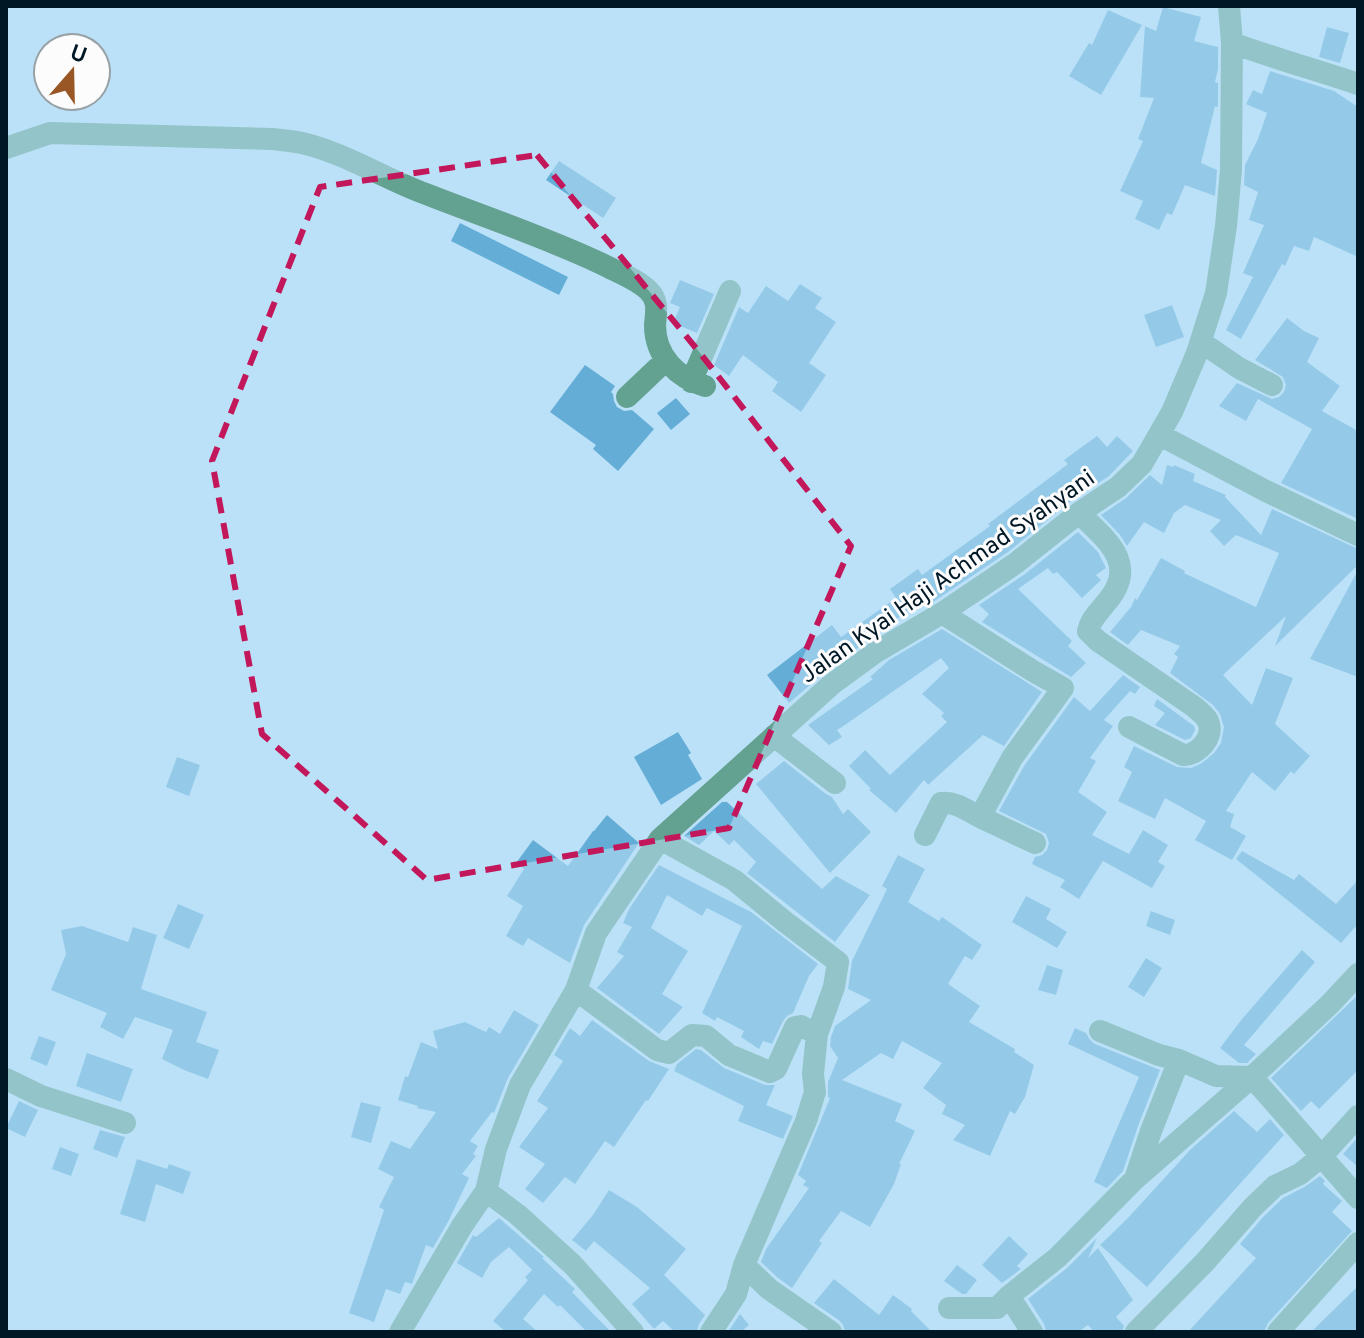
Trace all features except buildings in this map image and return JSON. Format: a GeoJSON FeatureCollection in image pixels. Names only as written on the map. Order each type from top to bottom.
{"type":"FeatureCollection","features":[{"type":"Feature","properties":{"kind":"street","name":"Jalan Kyai Haji Achmad Syahyani"},"geometry":{"type":"LineString","coordinates":[[400,1332],[486,1191],[496,1149],[520,1085],[576,990],[596,933],[660,839],[842,677],[1016,563],[1079,513],[1118,487],[1142,464],[1172,412],[1201,342],[1216,293],[1231,170],[1232,43],[1229,6]]}},
{"type":"Feature","properties":{"kind":"street"},"geometry":{"type":"LineString","coordinates":[[1232,43],[1358,84]]}},
{"type":"Feature","properties":{"kind":"street"},"geometry":{"type":"LineString","coordinates":[[6,148],[50,133],[272,139],[304,144],[342,157],[423,193],[531,232],[638,283],[655,299],[655,330],[666,360],[679,375],[698,384],[730,291]]}},
{"type":"Feature","properties":{"kind":"street"},"geometry":{"type":"LineString","coordinates":[[1201,342],[1239,368],[1272,385]]}},
{"type":"Feature","properties":{"kind":"street"},"geometry":{"type":"LineString","coordinates":[[627,397],[666,360]]}},
{"type":"Feature","properties":{"kind":"street"},"geometry":{"type":"LineString","coordinates":[[1160,435],[1358,535]]}},
{"type":"Feature","properties":{"kind":"street"},"geometry":{"type":"LineString","coordinates":[[1079,513],[1112,546],[1121,566],[1121,577],[1116,587],[1091,620],[1088,631],[1193,706],[1210,724],[1204,743],[1199,751],[1191,755],[1183,755],[1129,727]]}},
{"type":"Feature","properties":{"kind":"street"},"geometry":{"type":"LineString","coordinates":[[942,613],[1063,688],[1012,758],[980,817]]}},
{"type":"Feature","properties":{"kind":"street"},"geometry":{"type":"LineString","coordinates":[[774,736],[835,783]]}},
{"type":"Feature","properties":{"kind":"street"},"geometry":{"type":"LineString","coordinates":[[925,835],[941,803],[946,801],[1035,843]]}},
{"type":"Feature","properties":{"kind":"street"},"geometry":{"type":"LineString","coordinates":[[660,839],[734,880],[838,962],[834,987],[817,1034],[813,1074],[815,1092],[806,1121],[744,1265],[736,1294],[711,1332]]}},
{"type":"Feature","properties":{"kind":"street"},"geometry":{"type":"LineString","coordinates":[[949,1308],[997,1308],[1058,1257],[1134,1180],[1252,1077],[1358,974]]}},
{"type":"Feature","properties":{"kind":"street"},"geometry":{"type":"LineString","coordinates":[[576,990],[657,1050],[669,1053],[692,1035],[706,1036],[729,1055],[770,1072],[776,1069],[795,1027],[801,1026],[817,1034]]}},
{"type":"Feature","properties":{"kind":"street"},"geometry":{"type":"LineString","coordinates":[[1100,1031],[1216,1076],[1252,1077],[1358,1198]]}},
{"type":"Feature","properties":{"kind":"street"},"geometry":{"type":"LineString","coordinates":[[1134,1180],[1179,1060]]}},
{"type":"Feature","properties":{"kind":"street"},"geometry":{"type":"LineString","coordinates":[[6,1079],[41,1096],[125,1123]]}},
{"type":"Feature","properties":{"kind":"street"},"geometry":{"type":"LineString","coordinates":[[1136,1332],[1205,1262],[1253,1207],[1275,1186],[1300,1174],[1321,1157],[1358,1116]]}},
{"type":"Feature","properties":{"kind":"street"},"geometry":{"type":"LineString","coordinates":[[486,1191],[517,1214],[573,1265],[633,1332]]}},
{"type":"Feature","properties":{"kind":"street"},"geometry":{"type":"LineString","coordinates":[[1278,1332],[1358,1243]]}},
{"type":"Feature","properties":{"kind":"street"},"geometry":{"type":"LineString","coordinates":[[744,1265],[769,1289],[831,1332]]}},
{"type":"Feature","properties":{"kind":"street"},"geometry":{"type":"LineString","coordinates":[[1009,1296],[1032,1332]]}},
{"type":"Feature","properties":{"kind":"highlighted area"},"geometry":{"type":"Polygon","coordinates":[[[537,155],[700,353],[851,546],[729,828],[427,880],[262,734],[212,461],[320,187],[537,155]]]}}]}
